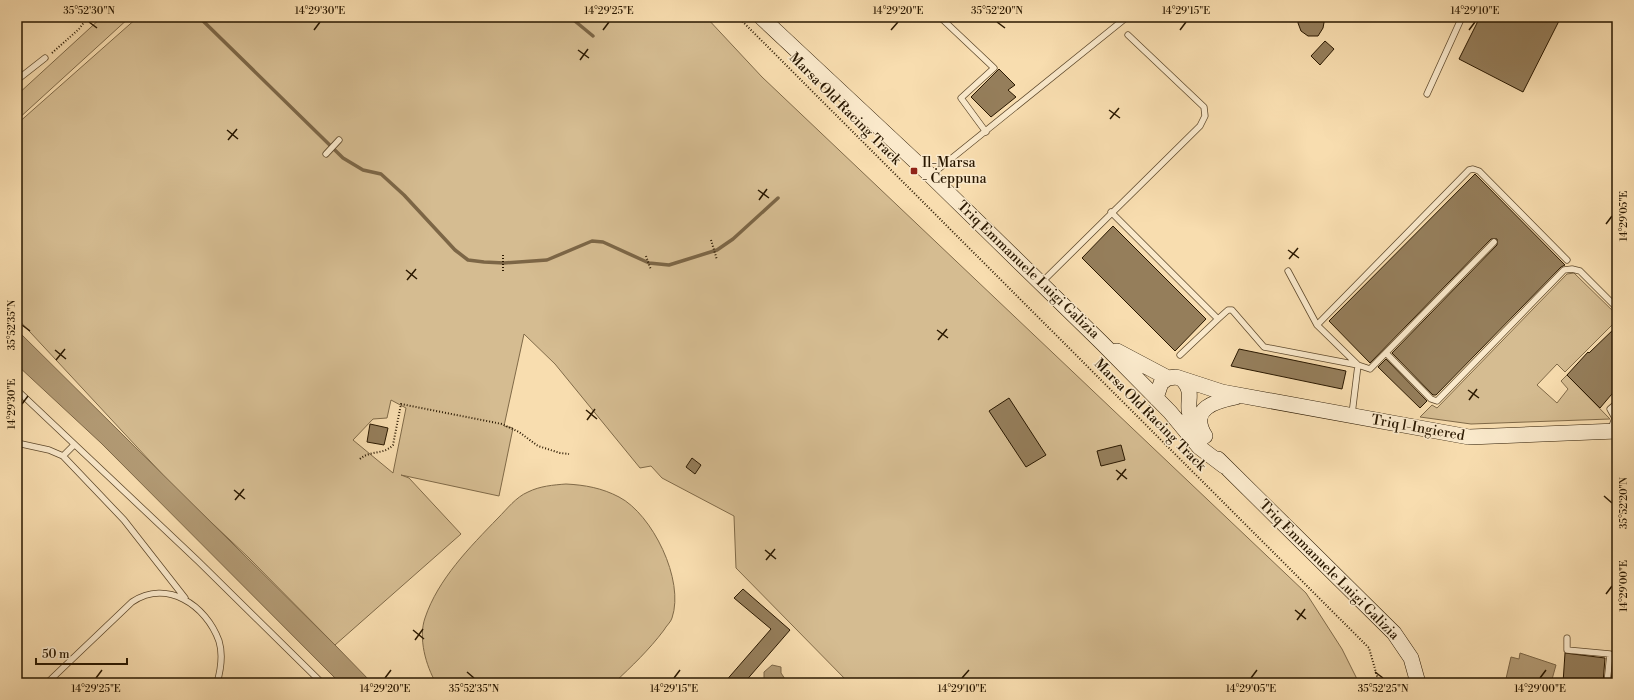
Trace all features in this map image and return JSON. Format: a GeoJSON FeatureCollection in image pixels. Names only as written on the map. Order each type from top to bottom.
{"type":"FeatureCollection","features":[{"type":"Feature","properties":{"kind":"main road","name":"Triq Emmanuele Luigi Galizia"},"geometry":{"type":"LineString","coordinates":[[760,17],[930,175],[1102,343],[1156,398],[1182,406],[1205,446],[1394,633],[1411,658],[1418,683]]}},
{"type":"Feature","properties":{"kind":"main road","name":"Triq Emmanuele Luigi Galizia"},"geometry":{"type":"LineString","coordinates":[[1102,343],[1168,378]]}},
{"type":"Feature","properties":{"kind":"main road"},"geometry":{"type":"LineString","coordinates":[[1156,398],[1158,388],[1168,378],[1176,377],[1183,380],[1188,387],[1182,406]]}},
{"type":"Feature","properties":{"kind":"main road","name":"Triq l-Ingiered"},"geometry":{"type":"LineString","coordinates":[[1183,380],[1222,392],[1248,395],[1351,416],[1469,437],[1614,432]]}},
{"type":"Feature","properties":{"kind":"main road","name":"Triq l-Ingiered"},"geometry":{"type":"LineString","coordinates":[[1182,406],[1222,392]]}},
{"type":"Feature","properties":{"kind":"main road"},"geometry":{"type":"LineString","coordinates":[[1248,395],[1216,401],[1204,408],[1200,421],[1203,434],[1253,493]]}},
{"type":"Feature","properties":{"kind":"main road","name":"Triq Emmanuele Luigi Galizia"},"geometry":{"type":"LineString","coordinates":[[1182,406],[1199,448],[1224,466]]}},
{"type":"Feature","properties":{"kind":"lane"},"geometry":{"type":"LineString","coordinates":[[940,17],[994,68],[961,98],[986,132]]}},
{"type":"Feature","properties":{"kind":"lane"},"geometry":{"type":"LineString","coordinates":[[930,175],[986,132],[1127,17]]}},
{"type":"Feature","properties":{"kind":"lane"},"geometry":{"type":"LineString","coordinates":[[1427,94],[1462,17]]}},
{"type":"Feature","properties":{"kind":"lane"},"geometry":{"type":"LineString","coordinates":[[1041,284],[1111,212],[1200,126],[1205,116],[1204,107],[1128,35]]}},
{"type":"Feature","properties":{"kind":"lane"},"geometry":{"type":"LineString","coordinates":[[17,80],[45,58]]}},
{"type":"Feature","properties":{"kind":"lane"},"geometry":{"type":"LineString","coordinates":[[326,154],[339,140]]}},
{"type":"Feature","properties":{"kind":"lane"},"geometry":{"type":"LineString","coordinates":[[1317,325],[1469,170],[1474,169],[1479,171],[1567,260]]}},
{"type":"Feature","properties":{"kind":"lane"},"geometry":{"type":"LineString","coordinates":[[1111,212],[1218,319]]}},
{"type":"Feature","properties":{"kind":"lane"},"geometry":{"type":"LineString","coordinates":[[1180,355],[1228,310],[1232,310],[1264,347],[1358,365],[1370,369],[1387,354],[1494,242]]}},
{"type":"Feature","properties":{"kind":"lane"},"geometry":{"type":"LineString","coordinates":[[1387,354],[1431,399],[1437,400],[1564,270],[1572,269],[1580,271],[1617,308]]}},
{"type":"Feature","properties":{"kind":"lane"},"geometry":{"type":"LineString","coordinates":[[1288,271],[1317,325],[1358,365]]}},
{"type":"Feature","properties":{"kind":"lane"},"geometry":{"type":"LineString","coordinates":[[1351,416],[1358,365]]}},
{"type":"Feature","properties":{"kind":"lane"},"geometry":{"type":"LineString","coordinates":[[17,390],[198,561],[322,683]]}},
{"type":"Feature","properties":{"kind":"lane"},"geometry":{"type":"LineString","coordinates":[[1614,432],[1615,418],[1610,409],[1617,403]]}},
{"type":"Feature","properties":{"kind":"lane"},"geometry":{"type":"LineString","coordinates":[[17,443],[49,450],[64,456],[124,520],[185,599],[204,617],[219,641],[222,661],[217,683]]}},
{"type":"Feature","properties":{"kind":"lane"},"geometry":{"type":"LineString","coordinates":[[64,456],[74,445]]}},
{"type":"Feature","properties":{"kind":"lane"},"geometry":{"type":"LineString","coordinates":[[47,683],[132,602],[140,597],[164,593],[185,599]]}},
{"type":"Feature","properties":{"kind":"lane"},"geometry":{"type":"LineString","coordinates":[[1567,638],[1567,650],[1610,654],[1607,683]]}},
{"type":"Feature","properties":{"kind":"lane"},"geometry":{"type":"LineString","coordinates":[[54,677],[59,683]]}},
{"type":"Feature","properties":{"kind":"path"},"geometry":{"type":"LineString","coordinates":[[45,58],[79,29],[88,17]]}},
{"type":"Feature","properties":{"kind":"path","name":"Marsa Old Racing Track"},"geometry":{"type":"LineString","coordinates":[[738,17],[1369,648],[1379,683]]}},
{"type":"Feature","properties":{"kind":"path"},"geometry":{"type":"LineString","coordinates":[[711,240],[717,260]]}},
{"type":"Feature","properties":{"kind":"path"},"geometry":{"type":"LineString","coordinates":[[503,255],[503,271]]}},
{"type":"Feature","properties":{"kind":"path"},"geometry":{"type":"LineString","coordinates":[[646,256],[651,270]]}},
{"type":"Feature","properties":{"kind":"path"},"geometry":{"type":"LineString","coordinates":[[360,459],[365,454],[389,449],[392,445],[401,404],[502,424],[519,432],[538,446],[568,454]]}},
{"type":"Feature","properties":{"kind":"shaded area"},"geometry":{"type":"Polygon","coordinates":[[[102,17],[130,17],[17,120],[17,95],[102,17]]]}},
{"type":"Feature","properties":{"kind":"shaded area"},"geometry":{"type":"Polygon","coordinates":[[[138,17],[706,17],[762,77],[1306,593],[1342,649],[1359,683],[849,683],[736,568],[734,516],[662,478],[651,466],[640,468],[555,364],[524,334],[504,426],[513,428],[499,496],[401,475],[409,478],[461,534],[335,645],[248,557],[176,489],[17,318],[17,124],[138,17]],[[391,400],[387,418],[373,419],[353,440],[393,473],[406,408],[391,400]]]}},
{"type":"Feature","properties":{"kind":"shaded area"},"geometry":{"type":"Polygon","coordinates":[[[1574,273],[1617,315],[1617,320],[1565,372],[1557,364],[1537,385],[1557,403],[1568,389],[1561,381],[1567,375],[1610,419],[1471,424],[1420,417],[1432,405],[1437,408],[1567,274],[1574,273]]]}},
{"type":"Feature","properties":{"kind":"shaded area"},"geometry":{"type":"Polygon","coordinates":[[[17,330],[372,683],[340,683],[101,443],[17,365],[17,330]]]}},
{"type":"Feature","properties":{"kind":"shaded area"},"geometry":{"type":"Polygon","coordinates":[[[566,484],[580,485],[613,494],[631,506],[643,518],[654,533],[670,567],[674,585],[675,603],[671,621],[646,651],[614,683],[436,683],[426,660],[422,634],[425,618],[446,577],[466,552],[516,500],[537,488],[566,484]]]}},
{"type":"Feature","properties":{"kind":"shaded area"},"geometry":{"type":"Polygon","coordinates":[[[1520,653],[1556,665],[1551,683],[1505,683],[1511,657],[1519,659],[1520,653]]]}},
{"type":"Feature","properties":{"kind":"shaded area"},"geometry":{"type":"Polygon","coordinates":[[[772,665],[781,667],[781,673],[785,679],[795,679],[797,683],[766,683],[764,679],[764,672],[772,665]]]}},
{"type":"Feature","properties":{"kind":"building"},"geometry":{"type":"Polygon","coordinates":[[[1298,17],[1325,17],[1323,28],[1318,36],[1308,36],[1301,31],[1298,23],[1298,17]]]}},
{"type":"Feature","properties":{"kind":"building"},"geometry":{"type":"Polygon","coordinates":[[[1480,17],[1561,17],[1523,92],[1459,59],[1480,17]]]}},
{"type":"Feature","properties":{"kind":"building"},"geometry":{"type":"Polygon","coordinates":[[[1325,41],[1334,49],[1320,65],[1311,56],[1325,41]]]}},
{"type":"Feature","properties":{"kind":"building"},"geometry":{"type":"Polygon","coordinates":[[[999,69],[1015,85],[1008,90],[1016,97],[991,117],[971,97],[999,69]]]}},
{"type":"Feature","properties":{"kind":"building"},"geometry":{"type":"Polygon","coordinates":[[[1475,174],[1565,265],[1561,267],[1436,395],[1433,395],[1392,353],[1497,245],[1497,239],[1491,239],[1370,363],[1329,321],[1475,174]]]}},
{"type":"Feature","properties":{"kind":"building"},"geometry":{"type":"Polygon","coordinates":[[[1113,226],[1206,319],[1175,351],[1082,258],[1113,226]]]}},
{"type":"Feature","properties":{"kind":"building"},"geometry":{"type":"Polygon","coordinates":[[[1617,326],[1617,388],[1600,408],[1567,375],[1588,352],[1589,353],[1617,326]]]}},
{"type":"Feature","properties":{"kind":"building"},"geometry":{"type":"Polygon","coordinates":[[[1239,349],[1346,371],[1342,389],[1231,366],[1239,349]]]}},
{"type":"Feature","properties":{"kind":"building"},"geometry":{"type":"Polygon","coordinates":[[[1386,359],[1427,401],[1420,408],[1378,367],[1386,359]]]}},
{"type":"Feature","properties":{"kind":"building"},"geometry":{"type":"Polygon","coordinates":[[[1009,398],[1046,455],[1026,467],[989,411],[1009,398]]]}},
{"type":"Feature","properties":{"kind":"building"},"geometry":{"type":"Polygon","coordinates":[[[370,424],[388,428],[384,445],[367,442],[370,424]]]}},
{"type":"Feature","properties":{"kind":"building"},"geometry":{"type":"Polygon","coordinates":[[[1121,445],[1125,460],[1101,466],[1097,451],[1121,445]]]}},
{"type":"Feature","properties":{"kind":"building"},"geometry":{"type":"Polygon","coordinates":[[[692,458],[701,465],[695,474],[686,467],[692,458]]]}},
{"type":"Feature","properties":{"kind":"building"},"geometry":{"type":"Polygon","coordinates":[[[743,589],[790,630],[744,683],[724,683],[771,629],[734,598],[743,589]]]}},
{"type":"Feature","properties":{"kind":"building"},"geometry":{"type":"Polygon","coordinates":[[[1565,653],[1605,658],[1603,683],[1563,683],[1565,653]]]}},
{"type":"Feature","properties":{"kind":"building"},"geometry":{"type":"Polygon","coordinates":[[[1614,658],[1617,658],[1617,683],[1611,682],[1614,658]]]}},
{"type":"Feature","properties":{"kind":"waterway"},"geometry":{"type":"LineString","coordinates":[[199,17],[343,158],[363,170],[381,174],[404,195],[455,250],[468,260],[504,263],[547,260],[592,241],[603,242],[649,263],[669,265],[717,250],[733,239],[778,198]]}},
{"type":"Feature","properties":{"kind":"waterway"},"geometry":{"type":"LineString","coordinates":[[570,17],[593,36]]}},
{"type":"Feature","properties":{"kind":"place","name":"Il-Marsa - Ċeppuna"},"geometry":{"type":"Point","coordinates":[914,171]}}]}
